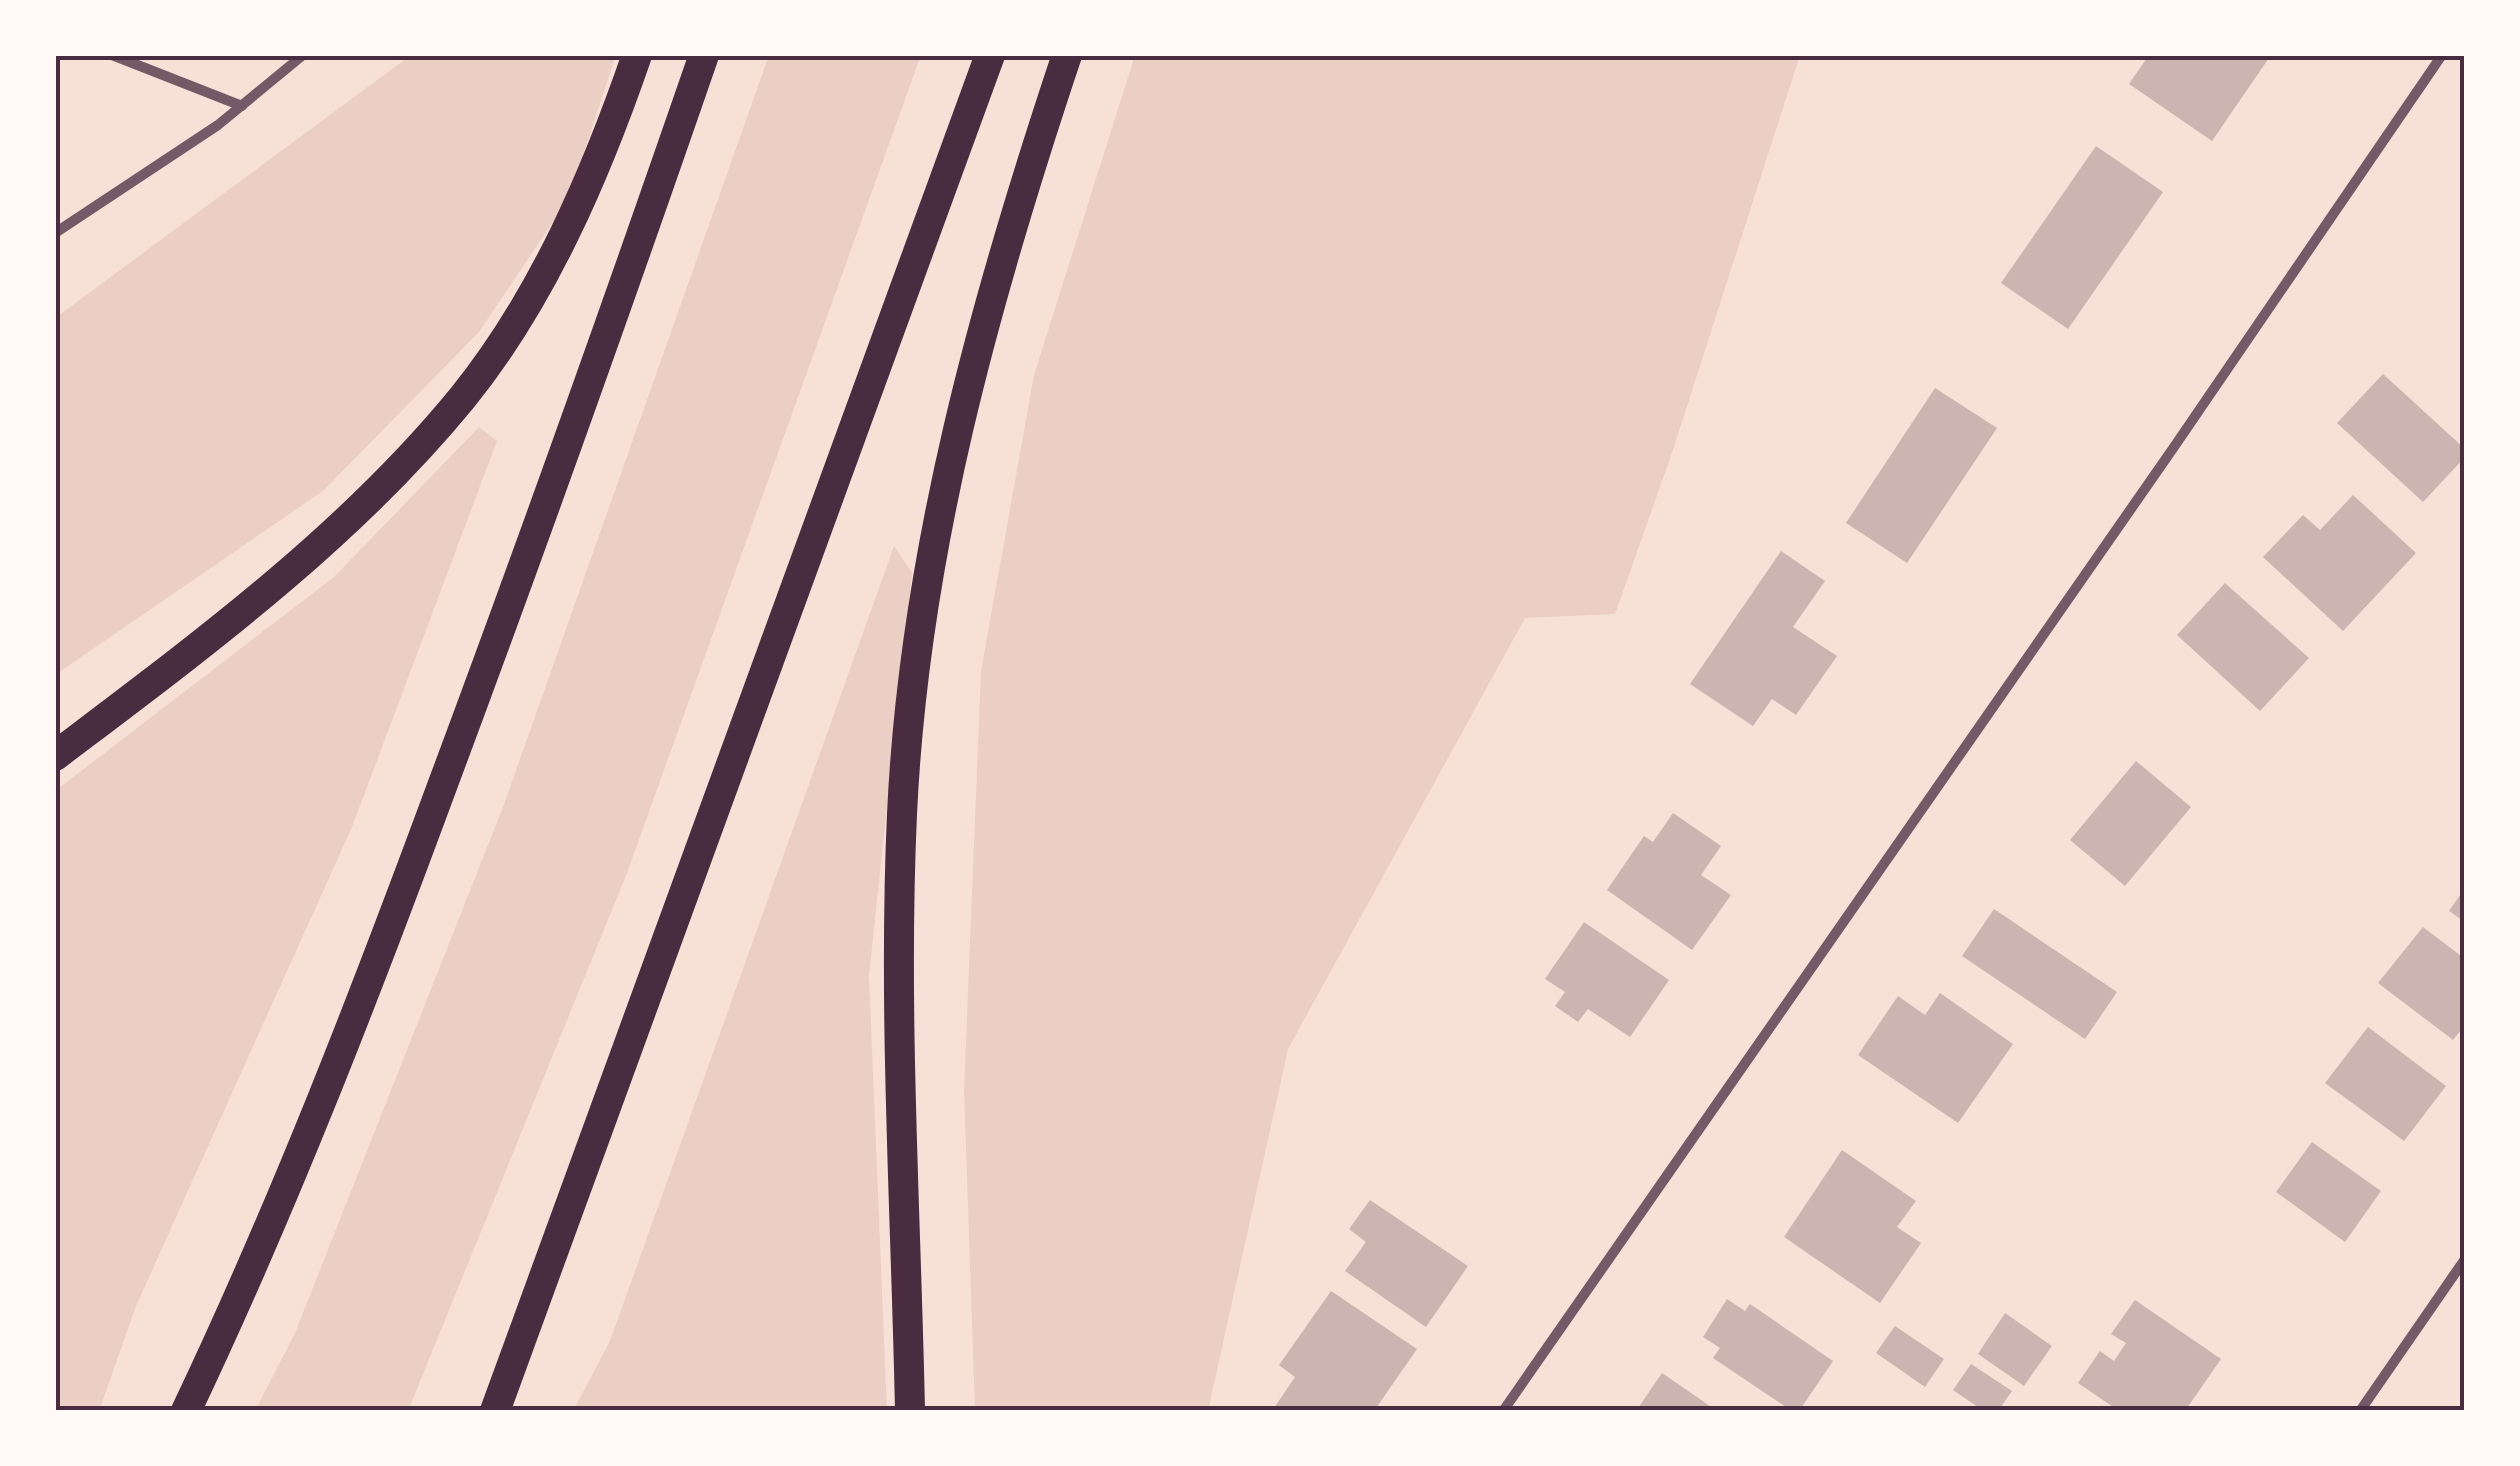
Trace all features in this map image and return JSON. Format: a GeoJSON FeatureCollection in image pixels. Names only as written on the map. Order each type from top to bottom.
{"type":"FeatureCollection","features":[{"type":"Feature","properties":{"kind":"highway"},"geometry":{"type":"LineString","coordinates":[[55,756],[265,594],[318,548],[407,460],[464,395],[537,287],[584,190],[637,55]]}},
{"type":"Feature","properties":{"kind":"highway"},"geometry":{"type":"LineString","coordinates":[[186,1411],[308,1137],[404,892],[570,443],[704,55]]}},
{"type":"Feature","properties":{"kind":"highway"},"geometry":{"type":"LineString","coordinates":[[495,1411],[990,55]]}},
{"type":"Feature","properties":{"kind":"highway"},"geometry":{"type":"LineString","coordinates":[[910,1411],[900,905],[902,811],[920,635],[941,507],[964,404],[1030,166],[1067,55]]}},
{"type":"Feature","properties":{"kind":"street"},"geometry":{"type":"LineString","coordinates":[[112,55],[242,106]]}},
{"type":"Feature","properties":{"kind":"street"},"geometry":{"type":"LineString","coordinates":[[55,234],[242,106],[304,55]]}},
{"type":"Feature","properties":{"kind":"street"},"geometry":{"type":"LineString","coordinates":[[1503,1411],[2442,55]]}},
{"type":"Feature","properties":{"kind":"street"},"geometry":{"type":"LineString","coordinates":[[2360,1411],[2465,1259]]}},
{"type":"Feature","properties":{"kind":"shaded area"},"geometry":{"type":"Polygon","coordinates":[[[411,55],[616,55],[569,198],[479,332],[323,491],[55,675],[55,318],[411,55]]]}},
{"type":"Feature","properties":{"kind":"shaded area"},"geometry":{"type":"Polygon","coordinates":[[[769,55],[921,55],[627,873],[408,1411],[255,1411],[295,1333],[503,807],[769,55]]]}},
{"type":"Feature","properties":{"kind":"shaded area"},"geometry":{"type":"Polygon","coordinates":[[[1135,55],[1800,55],[1671,456],[1615,614],[1525,618],[1288,1049],[1208,1411],[975,1411],[964,1090],[981,671],[1034,375],[1135,55]]]}},
{"type":"Feature","properties":{"kind":"shaded area"},"geometry":{"type":"Polygon","coordinates":[[[479,427],[497,441],[352,827],[136,1306],[99,1411],[55,1411],[55,791],[334,577],[479,427]]]}},
{"type":"Feature","properties":{"kind":"shaded area"},"geometry":{"type":"Polygon","coordinates":[[[894,546],[912,573],[869,976],[887,1411],[573,1411],[610,1341],[894,546]]]}},
{"type":"Feature","properties":{"kind":"building"},"geometry":{"type":"Polygon","coordinates":[[[2149,55],[2271,55],[2212,141],[2129,84],[2149,55]]]}},
{"type":"Feature","properties":{"kind":"building"},"geometry":{"type":"Polygon","coordinates":[[[2096,146],[2163,192],[2068,329],[2001,283],[2096,146]]]}},
{"type":"Feature","properties":{"kind":"building"},"geometry":{"type":"Polygon","coordinates":[[[2383,374],[2465,449],[2465,457],[2423,502],[2337,423],[2383,374]]]}},
{"type":"Feature","properties":{"kind":"building"},"geometry":{"type":"Polygon","coordinates":[[[1935,388],[1997,428],[1907,563],[1846,523],[1935,388]]]}},
{"type":"Feature","properties":{"kind":"building"},"geometry":{"type":"Polygon","coordinates":[[[2353,495],[2416,553],[2343,631],[2263,557],[2303,515],[2320,530],[2353,495]]]}},
{"type":"Feature","properties":{"kind":"building"},"geometry":{"type":"Polygon","coordinates":[[[1781,551],[1825,581],[1793,627],[1837,656],[1796,715],[1772,699],[1753,726],[1690,684],[1781,551]]]}},
{"type":"Feature","properties":{"kind":"building"},"geometry":{"type":"Polygon","coordinates":[[[2225,583],[2309,658],[2260,711],[2177,635],[2225,583]]]}},
{"type":"Feature","properties":{"kind":"building"},"geometry":{"type":"Polygon","coordinates":[[[2136,761],[2191,807],[2125,886],[2070,840],[2136,761]]]}},
{"type":"Feature","properties":{"kind":"building"},"geometry":{"type":"Polygon","coordinates":[[[1673,813],[1721,846],[1701,875],[1731,895],[1692,950],[1607,890],[1644,836],[1653,842],[1673,813]]]}},
{"type":"Feature","properties":{"kind":"building"},"geometry":{"type":"Polygon","coordinates":[[[2465,888],[2465,922],[2449,911],[2465,888]]]}},
{"type":"Feature","properties":{"kind":"building"},"geometry":{"type":"Polygon","coordinates":[[[1994,909],[2117,992],[2085,1039],[1962,956],[1994,909]]]}},
{"type":"Feature","properties":{"kind":"building"},"geometry":{"type":"Polygon","coordinates":[[[1584,922],[1669,980],[1630,1037],[1588,1009],[1578,1022],[1555,1006],[1565,992],[1545,979],[1584,922]]]}},
{"type":"Feature","properties":{"kind":"building"},"geometry":{"type":"Polygon","coordinates":[[[2423,927],[2465,959],[2465,1025],[2453,1040],[2378,983],[2423,927]]]}},
{"type":"Feature","properties":{"kind":"building"},"geometry":{"type":"Polygon","coordinates":[[[1940,993],[2013,1044],[1958,1123],[1858,1055],[1898,996],[1925,1015],[1940,993]]]}},
{"type":"Feature","properties":{"kind":"building"},"geometry":{"type":"Polygon","coordinates":[[[2368,1027],[2446,1086],[2404,1141],[2325,1083],[2368,1027]]]}},
{"type":"Feature","properties":{"kind":"building"},"geometry":{"type":"Polygon","coordinates":[[[2312,1142],[2381,1191],[2345,1242],[2276,1192],[2312,1142]]]}},
{"type":"Feature","properties":{"kind":"building"},"geometry":{"type":"Polygon","coordinates":[[[1842,1150],[1916,1201],[1897,1227],[1921,1243],[1880,1303],[1784,1237],[1842,1150]]]}},
{"type":"Feature","properties":{"kind":"building"},"geometry":{"type":"Polygon","coordinates":[[[1370,1200],[1468,1266],[1426,1327],[1345,1271],[1366,1242],[1349,1229],[1370,1200]]]}},
{"type":"Feature","properties":{"kind":"building"},"geometry":{"type":"Polygon","coordinates":[[[1331,1291],[1417,1349],[1374,1411],[1272,1411],[1295,1377],[1279,1365],[1331,1291]]]}},
{"type":"Feature","properties":{"kind":"building"},"geometry":{"type":"Polygon","coordinates":[[[1727,1299],[1745,1311],[1750,1304],[1833,1361],[1799,1411],[1792,1411],[1713,1358],[1720,1348],[1703,1337],[1727,1299]]]}},
{"type":"Feature","properties":{"kind":"building"},"geometry":{"type":"Polygon","coordinates":[[[2135,1300],[2221,1359],[2185,1411],[2119,1411],[2078,1383],[2100,1351],[2114,1361],[2126,1343],[2111,1334],[2135,1300]]]}},
{"type":"Feature","properties":{"kind":"building"},"geometry":{"type":"Polygon","coordinates":[[[2005,1313],[2052,1346],[2024,1386],[1978,1354],[2005,1313]]]}},
{"type":"Feature","properties":{"kind":"building"},"geometry":{"type":"Polygon","coordinates":[[[1895,1326],[1944,1359],[1925,1387],[1876,1353],[1895,1326]]]}},
{"type":"Feature","properties":{"kind":"building"},"geometry":{"type":"Polygon","coordinates":[[[1971,1364],[2012,1391],[1998,1411],[1984,1411],[1953,1390],[1971,1364]]]}},
{"type":"Feature","properties":{"kind":"building"},"geometry":{"type":"Polygon","coordinates":[[[1662,1373],[1717,1411],[1636,1411],[1662,1373]]]}}]}
